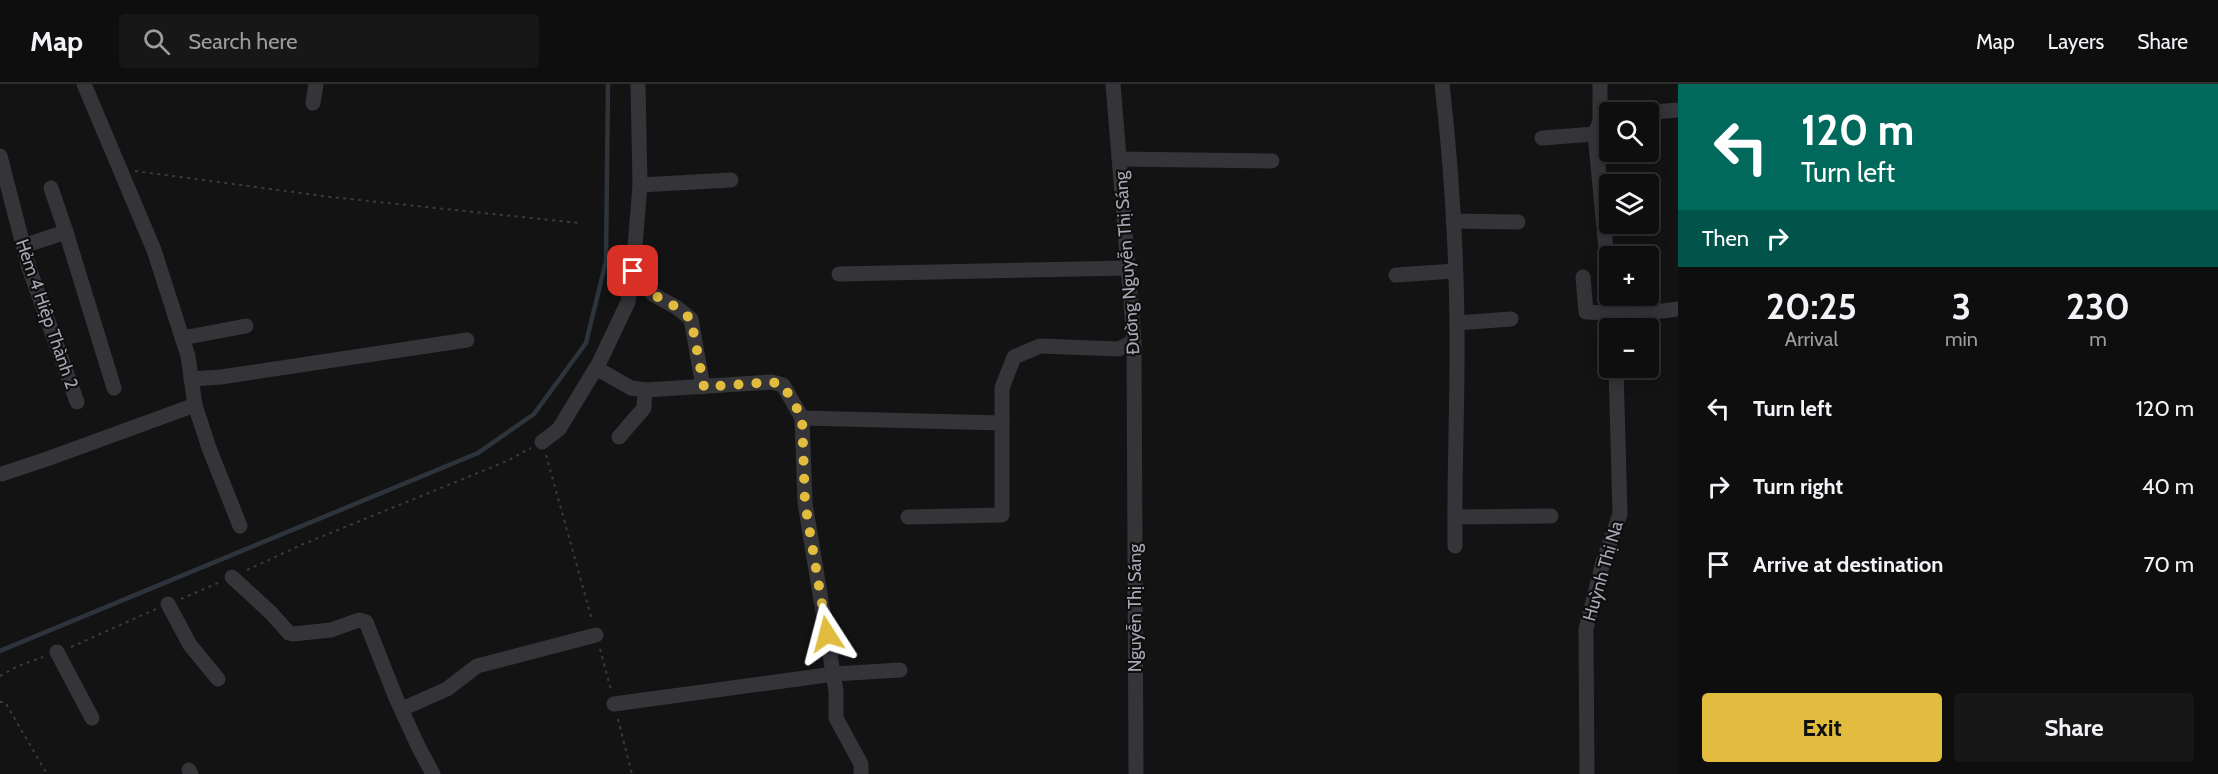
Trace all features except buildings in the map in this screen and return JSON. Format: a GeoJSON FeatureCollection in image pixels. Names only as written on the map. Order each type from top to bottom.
{"type":"FeatureCollection","features":[{"type":"Feature","properties":{"kind":"street"},"geometry":{"type":"LineString","coordinates":[[84,84],[154,250],[182,338],[195,405],[209,448],[240,526]]}},
{"type":"Feature","properties":{"kind":"street"},"geometry":{"type":"LineString","coordinates":[[313,103],[316,84]]}},
{"type":"Feature","properties":{"kind":"street"},"geometry":{"type":"LineString","coordinates":[[542,442],[559,429],[596,368],[628,302],[633,271],[640,185],[638,84]]}},
{"type":"Feature","properties":{"kind":"street","name":"Đường Nguyễn Thị Sáng"},"geometry":{"type":"LineString","coordinates":[[1113,84],[1134,341],[1134,442]]}},
{"type":"Feature","properties":{"kind":"street"},"geometry":{"type":"LineString","coordinates":[[1442,84],[1453,221],[1457,323],[1455,546]]}},
{"type":"Feature","properties":{"kind":"street"},"geometry":{"type":"LineString","coordinates":[[1600,84],[1600,121],[1595,134],[1606,246]]}},
{"type":"Feature","properties":{"kind":"street"},"geometry":{"type":"LineString","coordinates":[[1659,112],[1678,110]]}},
{"type":"Feature","properties":{"kind":"street"},"geometry":{"type":"LineString","coordinates":[[1542,138],[1595,134]]}},
{"type":"Feature","properties":{"kind":"street","name":"Hẻm 4 Hiệp Thành 2"},"geometry":{"type":"LineString","coordinates":[[0,156],[28,268],[77,402]]}},
{"type":"Feature","properties":{"kind":"street"},"geometry":{"type":"LineString","coordinates":[[1119,159],[1272,161]]}},
{"type":"Feature","properties":{"kind":"street"},"geometry":{"type":"LineString","coordinates":[[640,185],[731,180]]}},
{"type":"Feature","properties":{"kind":"street"},"geometry":{"type":"LineString","coordinates":[[51,188],[114,388]]}},
{"type":"Feature","properties":{"kind":"street"},"geometry":{"type":"LineString","coordinates":[[1453,221],[1518,222]]}},
{"type":"Feature","properties":{"kind":"street"},"geometry":{"type":"LineString","coordinates":[[23,246],[66,232]]}},
{"type":"Feature","properties":{"kind":"street"},"geometry":{"type":"LineString","coordinates":[[839,274],[1129,268]]}},
{"type":"Feature","properties":{"kind":"street"},"geometry":{"type":"LineString","coordinates":[[633,271],[654,295],[676,307],[691,319],[704,387]]}},
{"type":"Feature","properties":{"kind":"street"},"geometry":{"type":"LineString","coordinates":[[1396,275],[1455,271]]}},
{"type":"Feature","properties":{"kind":"street"},"geometry":{"type":"LineString","coordinates":[[1583,277],[1586,312],[1639,314],[1678,309]]}},
{"type":"Feature","properties":{"kind":"street"},"geometry":{"type":"LineString","coordinates":[[1634,318],[1639,314]]}},
{"type":"Feature","properties":{"kind":"street"},"geometry":{"type":"LineString","coordinates":[[1457,323],[1511,319]]}},
{"type":"Feature","properties":{"kind":"street"},"geometry":{"type":"LineString","coordinates":[[182,338],[246,326]]}},
{"type":"Feature","properties":{"kind":"street"},"geometry":{"type":"LineString","coordinates":[[191,379],[221,377],[467,340]]}},
{"type":"Feature","properties":{"kind":"street"},"geometry":{"type":"LineString","coordinates":[[908,517],[1002,515],[1002,388],[1014,357],[1040,346],[1119,349],[1134,341]]}},
{"type":"Feature","properties":{"kind":"street"},"geometry":{"type":"LineString","coordinates":[[596,368],[632,388],[645,390],[772,382],[783,385],[802,417],[805,503],[834,674],[836,718],[861,764],[861,774]]}},
{"type":"Feature","properties":{"kind":"street","name":"Huỳnh Thị Na"},"geometry":{"type":"LineString","coordinates":[[1587,774],[1586,629],[1620,514],[1616,378]]}},
{"type":"Feature","properties":{"kind":"street"},"geometry":{"type":"LineString","coordinates":[[619,437],[644,408],[645,390]]}},
{"type":"Feature","properties":{"kind":"street"},"geometry":{"type":"LineString","coordinates":[[2,474],[69,452],[195,405]]}},
{"type":"Feature","properties":{"kind":"street"},"geometry":{"type":"LineString","coordinates":[[802,417],[1002,423]]}},
{"type":"Feature","properties":{"kind":"street","name":"Nguyễn Thị Sáng"},"geometry":{"type":"LineString","coordinates":[[1134,442],[1136,774]]}},
{"type":"Feature","properties":{"kind":"street"},"geometry":{"type":"LineString","coordinates":[[1455,517],[1551,516]]}},
{"type":"Feature","properties":{"kind":"street"},"geometry":{"type":"LineString","coordinates":[[232,577],[289,633],[331,630],[359,620],[366,622],[418,746],[433,774]]}},
{"type":"Feature","properties":{"kind":"street"},"geometry":{"type":"LineString","coordinates":[[168,604],[190,645],[218,679]]}},
{"type":"Feature","properties":{"kind":"street"},"geometry":{"type":"LineString","coordinates":[[402,709],[447,689],[477,666],[596,635]]}},
{"type":"Feature","properties":{"kind":"street"},"geometry":{"type":"LineString","coordinates":[[57,652],[92,718]]}},
{"type":"Feature","properties":{"kind":"street"},"geometry":{"type":"LineString","coordinates":[[614,704],[834,674],[900,670]]}},
{"type":"Feature","properties":{"kind":"path"},"geometry":{"type":"LineString","coordinates":[[121,169],[331,197],[579,223]]}},
{"type":"Feature","properties":{"kind":"path"},"geometry":{"type":"LineString","coordinates":[[0,676],[18,666],[57,652],[301,545],[507,461],[542,442],[561,505],[632,774]]}},
{"type":"Feature","properties":{"kind":"path"},"geometry":{"type":"LineString","coordinates":[[0,702],[5,702],[14,715],[47,774]]}},
{"type":"Feature","properties":{"kind":"waterway"},"geometry":{"type":"LineString","coordinates":[[0,651],[478,453],[534,414],[586,343],[606,261],[608,84]]}},
{"type":"Feature","properties":{"kind":"route"},"geometry":{"type":"LineString","coordinates":[[633,271],[654,295],[676,307],[691,319],[704,387],[772,382],[783,385],[802,417],[805,503],[827,634]]}}]}
